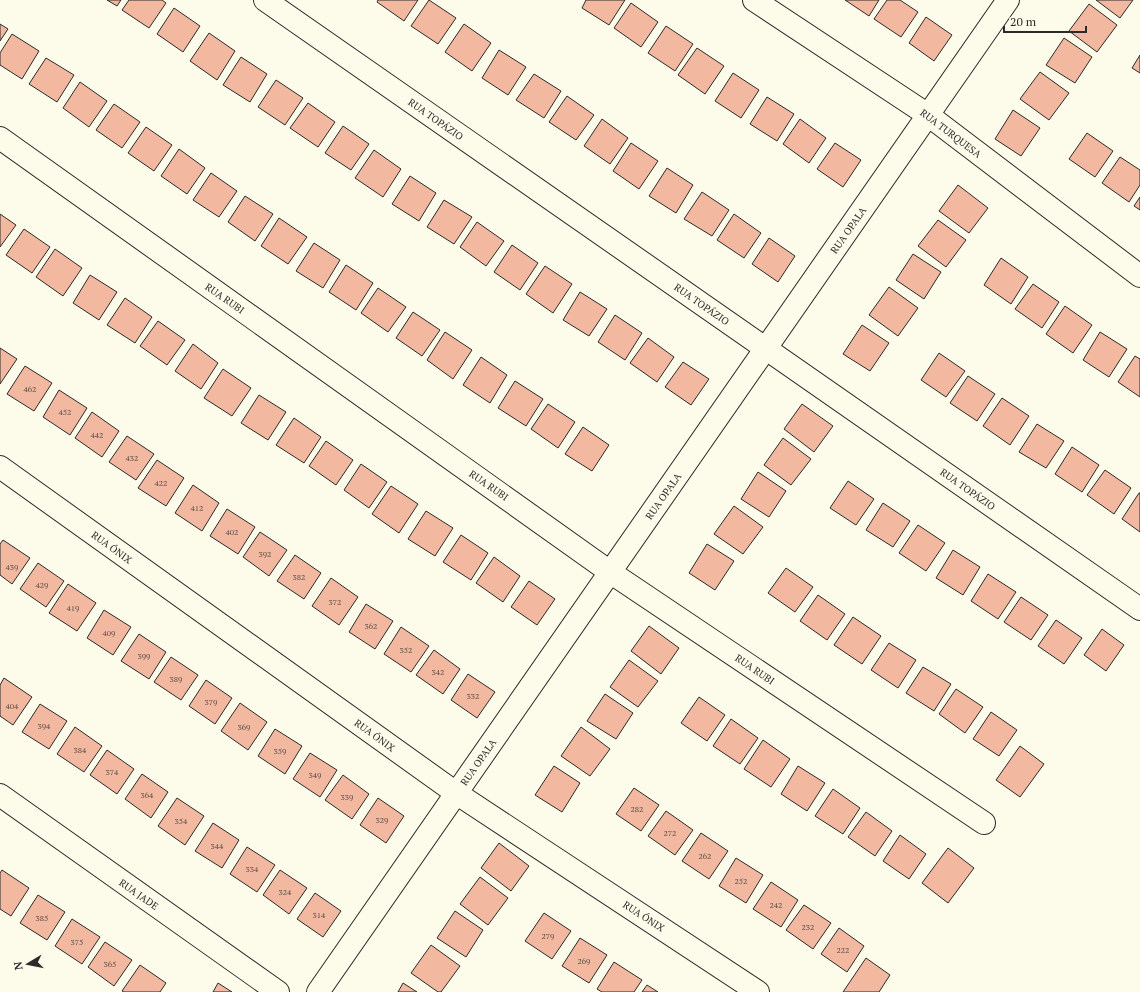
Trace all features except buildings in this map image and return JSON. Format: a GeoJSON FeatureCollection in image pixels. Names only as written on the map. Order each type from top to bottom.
{"type":"FeatureCollection","features":[{"type":"Feature","properties":{"kind":"street","name":"RUA TOPÁZIO"},"geometry":{"type":"LineString","coordinates":[[265,0],[1140,609]]}},
{"type":"Feature","properties":{"kind":"street","name":"RUA TURQUESA"},"geometry":{"type":"LineString","coordinates":[[754,0],[928,115],[1140,276]]}},
{"type":"Feature","properties":{"kind":"street","name":"RUA OPALA"},"geometry":{"type":"LineString","coordinates":[[318,992],[1008,0]]}},
{"type":"Feature","properties":{"kind":"street","name":"RUA RUBI"},"geometry":{"type":"LineString","coordinates":[[0,138],[610,572],[984,823]]}},
{"type":"Feature","properties":{"kind":"street","name":"RUA ÓNIX"},"geometry":{"type":"LineString","coordinates":[[0,467],[456,793],[758,992]]}},
{"type":"Feature","properties":{"kind":"street","name":"RUA JADE"},"geometry":{"type":"LineString","coordinates":[[0,795],[278,992]]}}]}
